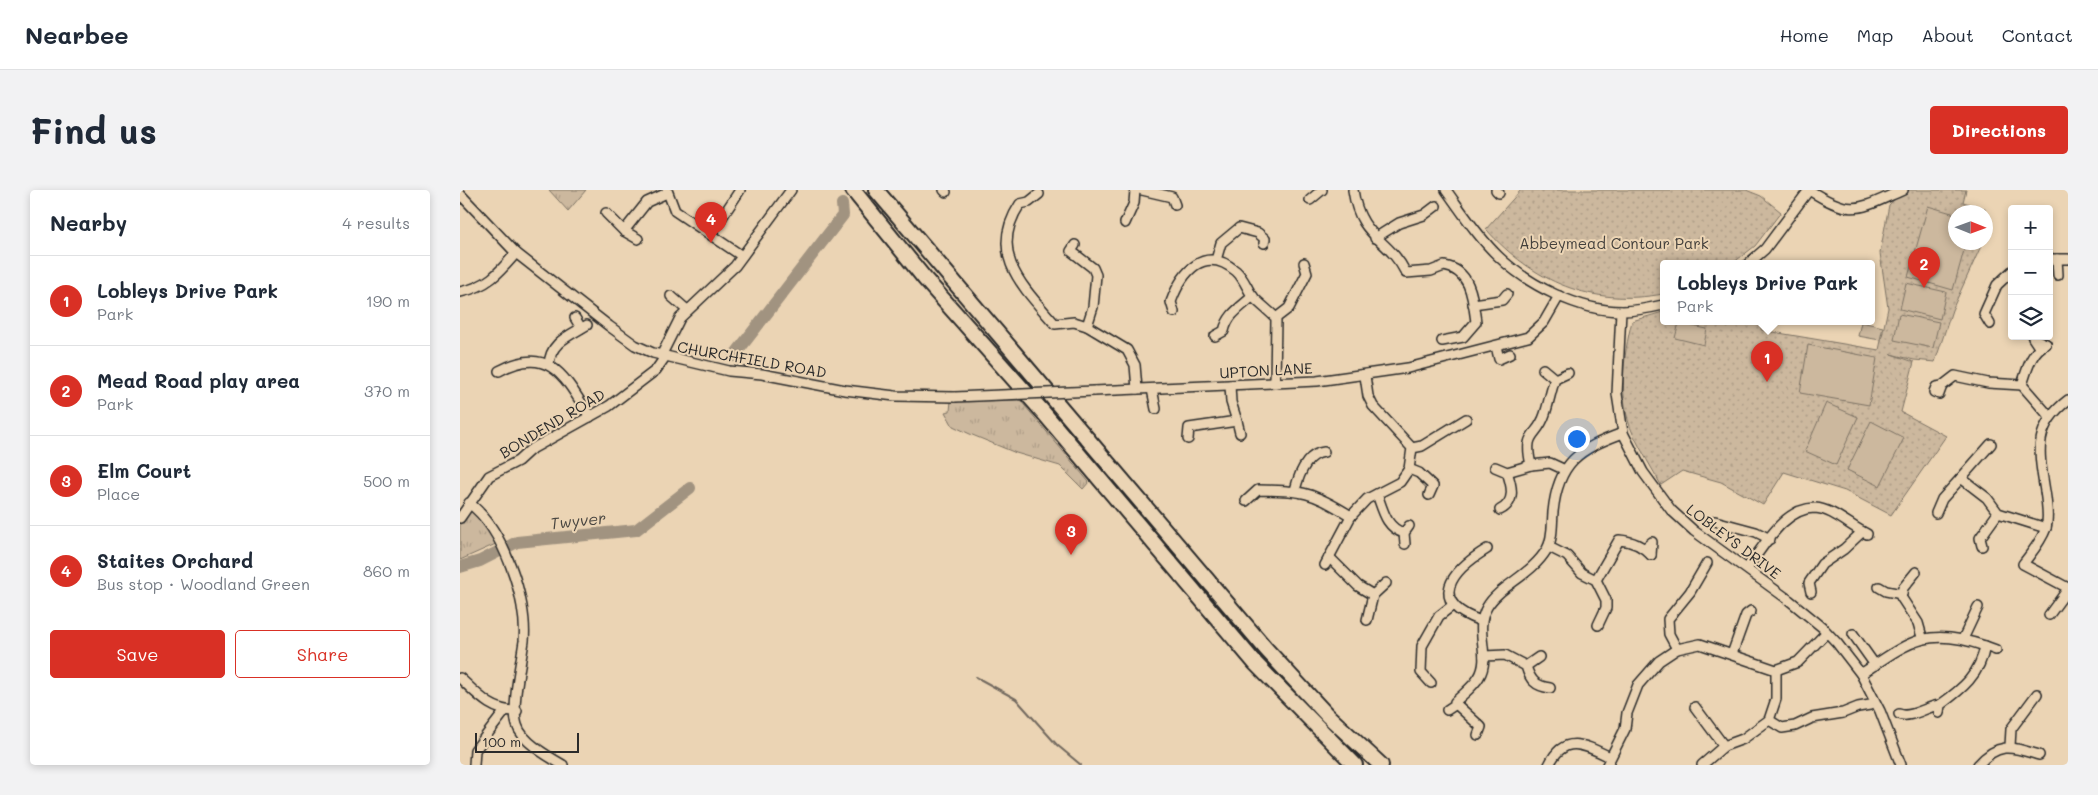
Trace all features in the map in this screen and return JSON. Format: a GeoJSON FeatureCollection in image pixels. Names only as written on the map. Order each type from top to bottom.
{"type":"FeatureCollection","features":[{"type":"Feature","properties":{"kind":"highway"},"geometry":{"type":"LineString","coordinates":[[852,190],[925,279],[1043,412],[1255,663],[1355,765]]}},
{"type":"Feature","properties":{"kind":"highway"},"geometry":{"type":"LineString","coordinates":[[876,190],[1266,649],[1327,714],[1381,765]]}},
{"type":"Feature","properties":{"kind":"street"},"geometry":{"type":"LineString","coordinates":[[711,234],[740,190]]}},
{"type":"Feature","properties":{"kind":"street","name":"BONDEND ROAD"},"geometry":{"type":"LineString","coordinates":[[461,513],[490,476],[518,461],[530,450],[609,406],[656,370],[663,357],[666,342],[687,310],[724,277],[791,190]]}},
{"type":"Feature","properties":{"kind":"street"},"geometry":{"type":"LineString","coordinates":[[1124,219],[1134,203],[1135,190]]}},
{"type":"Feature","properties":{"kind":"street"},"geometry":{"type":"LineString","coordinates":[[1142,190],[1172,197],[1175,205]]}},
{"type":"Feature","properties":{"kind":"street"},"geometry":{"type":"LineString","coordinates":[[1310,200],[1322,190]]}},
{"type":"Feature","properties":{"kind":"street"},"geometry":{"type":"LineString","coordinates":[[1353,190],[1355,207],[1362,223],[1400,262],[1406,273],[1432,271],[1444,266],[1459,270],[1466,280],[1476,322],[1462,337],[1442,341]]}},
{"type":"Feature","properties":{"kind":"street"},"geometry":{"type":"LineString","coordinates":[[1446,190],[1497,254],[1512,268],[1559,296],[1595,307],[1621,311],[1660,305]]}},
{"type":"Feature","properties":{"kind":"street"},"geometry":{"type":"LineString","coordinates":[[1752,260],[1765,249],[1809,190],[1831,203],[1848,208],[1870,205],[1903,190]]}},
{"type":"Feature","properties":{"kind":"street"},"geometry":{"type":"LineString","coordinates":[[624,230],[647,202],[667,192],[675,211],[742,256]]}},
{"type":"Feature","properties":{"kind":"street","name":"CHURCHFIELD ROAD"},"geometry":{"type":"LineString","coordinates":[[460,194],[516,252],[635,345],[663,357],[729,372],[762,374],[845,390],[895,396],[952,397]]}},
{"type":"Feature","properties":{"kind":"street"},"geometry":{"type":"LineString","coordinates":[[1039,194],[1030,202],[1024,202],[1015,212],[1009,233],[1006,249],[1009,264],[1016,278],[1055,324],[1074,322],[1087,326],[1127,350],[1135,365],[1137,389]]}},
{"type":"Feature","properties":{"kind":"street"},"geometry":{"type":"LineString","coordinates":[[1375,238],[1399,223],[1424,216],[1436,206]]}},
{"type":"Feature","properties":{"kind":"street"},"geometry":{"type":"LineString","coordinates":[[606,213],[624,230],[638,239]]}},
{"type":"Feature","properties":{"kind":"street"},"geometry":{"type":"LineString","coordinates":[[1216,260],[1221,242],[1240,228],[1258,233],[1265,238],[1264,243]]}},
{"type":"Feature","properties":{"kind":"street"},"geometry":{"type":"LineString","coordinates":[[1071,251],[1094,268],[1100,275],[1087,326]]}},
{"type":"Feature","properties":{"kind":"street"},"geometry":{"type":"LineString","coordinates":[[460,292],[489,282],[516,252]]}},
{"type":"Feature","properties":{"kind":"street"},"geometry":{"type":"LineString","coordinates":[[2058,275],[2053,259],[2068,259]]}},
{"type":"Feature","properties":{"kind":"street"},"geometry":{"type":"LineString","coordinates":[[1174,312],[1168,303],[1190,268],[1199,263],[1216,260],[1236,271],[1253,296],[1276,318],[1276,383]]}},
{"type":"Feature","properties":{"kind":"street"},"geometry":{"type":"LineString","coordinates":[[1276,318],[1289,308],[1311,273],[1304,263]]}},
{"type":"Feature","properties":{"kind":"street"},"geometry":{"type":"LineString","coordinates":[[1990,324],[1981,315],[1997,285],[2008,275]]}},
{"type":"Feature","properties":{"kind":"street"},"geometry":{"type":"LineString","coordinates":[[1473,304],[1502,300],[1507,294]]}},
{"type":"Feature","properties":{"kind":"street"},"geometry":{"type":"LineString","coordinates":[[672,296],[687,310]]}},
{"type":"Feature","properties":{"kind":"street"},"geometry":{"type":"LineString","coordinates":[[1215,336],[1227,333],[1227,320],[1253,296]]}},
{"type":"Feature","properties":{"kind":"street","name":"UPTON LANE"},"geometry":{"type":"LineString","coordinates":[[952,397],[1317,381],[1365,376],[1420,366],[1528,336],[1544,322],[1559,296]]}},
{"type":"Feature","properties":{"kind":"street","name":"LOBLEYS DRIVE"},"geometry":{"type":"LineString","coordinates":[[1621,311],[1617,394],[1623,433],[1643,472],[1670,510],[1694,531],[1747,568],[1822,626],[1826,633],[1837,643],[1861,674],[1880,711],[1901,765]]}},
{"type":"Feature","properties":{"kind":"street"},"geometry":{"type":"LineString","coordinates":[[549,365],[551,351],[556,344],[584,327],[575,318]]}},
{"type":"Feature","properties":{"kind":"street"},"geometry":{"type":"LineString","coordinates":[[2022,385],[2031,359],[2043,345]]}},
{"type":"Feature","properties":{"kind":"street"},"geometry":{"type":"LineString","coordinates":[[1496,346],[1498,363],[1510,354]]}},
{"type":"Feature","properties":{"kind":"street"},"geometry":{"type":"LineString","coordinates":[[500,368],[525,361],[539,361],[549,365],[564,376],[590,416]]}},
{"type":"Feature","properties":{"kind":"street"},"geometry":{"type":"LineString","coordinates":[[1543,369],[1555,379]]}},
{"type":"Feature","properties":{"kind":"street"},"geometry":{"type":"LineString","coordinates":[[1531,465],[1527,448],[1532,433],[1542,422],[1555,379],[1568,373]]}},
{"type":"Feature","properties":{"kind":"street"},"geometry":{"type":"LineString","coordinates":[[1365,376],[1368,396],[1373,406],[1412,448]]}},
{"type":"Feature","properties":{"kind":"street"},"geometry":{"type":"LineString","coordinates":[[1941,390],[1955,376],[1988,383],[2022,385],[2049,416]]}},
{"type":"Feature","properties":{"kind":"street"},"geometry":{"type":"LineString","coordinates":[[1230,385],[1231,402],[1240,433]]}},
{"type":"Feature","properties":{"kind":"street"},"geometry":{"type":"LineString","coordinates":[[1152,389],[1156,409]]}},
{"type":"Feature","properties":{"kind":"street"},"geometry":{"type":"LineString","coordinates":[[2055,613],[2068,589],[2023,564],[2038,544],[2046,528],[2048,512],[2039,450],[2049,416],[2068,400]]}},
{"type":"Feature","properties":{"kind":"street"},"geometry":{"type":"LineString","coordinates":[[1412,448],[1422,446],[1455,430],[1466,419]]}},
{"type":"Feature","properties":{"kind":"street"},"geometry":{"type":"LineString","coordinates":[[1188,439],[1186,426],[1237,421]]}},
{"type":"Feature","properties":{"kind":"street"},"geometry":{"type":"LineString","coordinates":[[1448,710],[1456,704],[1455,702],[1479,677],[1484,665],[1481,621],[1492,600],[1536,566],[1549,547],[1555,498],[1564,469],[1580,452],[1623,433]]}},
{"type":"Feature","properties":{"kind":"street"},"geometry":{"type":"LineString","coordinates":[[1936,513],[1939,499],[1961,478],[1989,446]]}},
{"type":"Feature","properties":{"kind":"street"},"geometry":{"type":"LineString","coordinates":[[1373,595],[1358,586],[1327,561],[1351,516],[1366,499],[1400,482],[1409,469],[1412,448]]}},
{"type":"Feature","properties":{"kind":"street"},"geometry":{"type":"LineString","coordinates":[[1295,490],[1298,476],[1313,455],[1324,452]]}},
{"type":"Feature","properties":{"kind":"street"},"geometry":{"type":"LineString","coordinates":[[1495,467],[1507,472],[1531,465],[1550,463],[1564,469]]}},
{"type":"Feature","properties":{"kind":"street"},"geometry":{"type":"LineString","coordinates":[[1409,469],[1419,473],[1432,490]]}},
{"type":"Feature","properties":{"kind":"street"},"geometry":{"type":"LineString","coordinates":[[1502,508],[1513,488],[1507,472]]}},
{"type":"Feature","properties":{"kind":"street"},"geometry":{"type":"LineString","coordinates":[[1961,478],[1987,498],[1998,513],[2046,528]]}},
{"type":"Feature","properties":{"kind":"street"},"geometry":{"type":"LineString","coordinates":[[1246,501],[1256,486],[1295,490],[1318,497],[1351,516]]}},
{"type":"Feature","properties":{"kind":"street"},"geometry":{"type":"LineString","coordinates":[[1377,494],[1387,522],[1396,531],[1407,530],[1406,544]]}},
{"type":"Feature","properties":{"kind":"street"},"geometry":{"type":"LineString","coordinates":[[468,503],[480,511],[499,541],[516,581],[524,617],[517,725],[534,747],[563,765]]}},
{"type":"Feature","properties":{"kind":"street"},"geometry":{"type":"LineString","coordinates":[[1747,568],[1790,515],[1815,508],[1836,516],[1864,533],[1822,564],[1809,584],[1811,592]]}},
{"type":"Feature","properties":{"kind":"street"},"geometry":{"type":"LineString","coordinates":[[1982,546],[1980,538],[1998,513]]}},
{"type":"Feature","properties":{"kind":"street"},"geometry":{"type":"LineString","coordinates":[[1715,521],[1734,528],[1756,532],[1770,539]]}},
{"type":"Feature","properties":{"kind":"street"},"geometry":{"type":"LineString","coordinates":[[1729,536],[1734,528]]}},
{"type":"Feature","properties":{"kind":"street"},"geometry":{"type":"LineString","coordinates":[[1596,580],[1617,535],[1648,552]]}},
{"type":"Feature","properties":{"kind":"street"},"geometry":{"type":"LineString","coordinates":[[1549,547],[1567,556],[1582,573],[1596,580],[1606,600],[1606,608],[1600,621]]}},
{"type":"Feature","properties":{"kind":"street"},"geometry":{"type":"LineString","coordinates":[[1481,621],[1469,617],[1453,605],[1448,596],[1449,583],[1476,551],[1487,549]]}},
{"type":"Feature","properties":{"kind":"street"},"geometry":{"type":"LineString","coordinates":[[1677,649],[1669,634],[1668,619],[1707,563]]}},
{"type":"Feature","properties":{"kind":"street"},"geometry":{"type":"LineString","coordinates":[[1918,571],[1903,588],[1901,597],[1918,623],[1922,637]]}},
{"type":"Feature","properties":{"kind":"street"},"geometry":{"type":"LineString","coordinates":[[1368,620],[1373,595],[1386,583]]}},
{"type":"Feature","properties":{"kind":"street"},"geometry":{"type":"LineString","coordinates":[[1879,587],[1886,591],[1902,594]]}},
{"type":"Feature","properties":{"kind":"street"},"geometry":{"type":"LineString","coordinates":[[1425,677],[1422,646],[1439,616],[1453,605]]}},
{"type":"Feature","properties":{"kind":"street"},"geometry":{"type":"LineString","coordinates":[[1963,639],[1978,607]]}},
{"type":"Feature","properties":{"kind":"street"},"geometry":{"type":"LineString","coordinates":[[1732,654],[1746,615],[1751,611]]}},
{"type":"Feature","properties":{"kind":"street"},"geometry":{"type":"LineString","coordinates":[[1549,765],[1555,753],[1572,744],[1585,745],[1608,761],[1625,728],[1627,714],[1638,685],[1659,661],[1677,649],[1700,644],[1776,670],[1798,662],[1826,633]]}},
{"type":"Feature","properties":{"kind":"street"},"geometry":{"type":"LineString","coordinates":[[1853,634],[1875,665]]}},
{"type":"Feature","properties":{"kind":"street"},"geometry":{"type":"LineString","coordinates":[[1861,674],[1922,637],[1945,636],[1963,639],[1996,650]]}},
{"type":"Feature","properties":{"kind":"street"},"geometry":{"type":"LineString","coordinates":[[1899,714],[1909,714],[1931,706],[1940,709],[1965,686],[1979,667],[1985,646]]}},
{"type":"Feature","properties":{"kind":"street"},"geometry":{"type":"LineString","coordinates":[[1484,656],[1505,655],[1526,666],[1530,679],[1542,689]]}},
{"type":"Feature","properties":{"kind":"street"},"geometry":{"type":"LineString","coordinates":[[1526,666],[1539,657]]}},
{"type":"Feature","properties":{"kind":"street"},"geometry":{"type":"LineString","coordinates":[[1702,765],[1724,746],[1743,739],[1769,720],[1776,699],[1776,670]]}},
{"type":"Feature","properties":{"kind":"street"},"geometry":{"type":"LineString","coordinates":[[460,678],[483,699],[505,712],[517,711]]}},
{"type":"Feature","properties":{"kind":"street"},"geometry":{"type":"LineString","coordinates":[[2010,746],[2011,729],[2037,694]]}},
{"type":"Feature","properties":{"kind":"street"},"geometry":{"type":"LineString","coordinates":[[1769,720],[1782,728],[1795,726],[1812,718],[1844,713],[1856,702],[1870,705]]}},
{"type":"Feature","properties":{"kind":"street"},"geometry":{"type":"LineString","coordinates":[[1456,704],[1482,728]]}},
{"type":"Feature","properties":{"kind":"street"},"geometry":{"type":"LineString","coordinates":[[1700,709],[1724,746]]}},
{"type":"Feature","properties":{"kind":"street"},"geometry":{"type":"LineString","coordinates":[[474,765],[474,750],[505,712]]}},
{"type":"Feature","properties":{"kind":"street"},"geometry":{"type":"LineString","coordinates":[[1980,764],[1994,750],[2010,746],[2039,755]]}},
{"type":"Feature","properties":{"kind":"green space"},"geometry":{"type":"Polygon","coordinates":[[[549,190],[586,190],[568,211],[549,190]]]}},
{"type":"Feature","properties":{"kind":"green space","name":"Abbeymead Contour Park"},"geometry":{"type":"Polygon","coordinates":[[[1521,190],[1746,190],[1761,196],[1781,212],[1755,246],[1737,260],[1660,260],[1660,294],[1637,297],[1612,297],[1588,293],[1566,286],[1544,276],[1524,263],[1504,248],[1486,229],[1521,190]]]}},
{"type":"Feature","properties":{"kind":"green space"},"geometry":{"type":"Polygon","coordinates":[[[1903,190],[1966,190],[1963,202],[1972,205],[1948,205],[1948,250],[1979,250],[1952,310],[1935,362],[1914,360],[1891,354],[1914,362],[1901,412],[1946,436],[1891,515],[1845,491],[1784,472],[1763,505],[1721,482],[1682,471],[1661,485],[1633,434],[1625,407],[1624,363],[1632,321],[1660,313],[1660,325],[1762,325],[1761,330],[1879,350],[1888,308],[1880,253],[1889,205],[1903,190]]]}},
{"type":"Feature","properties":{"kind":"green space"},"geometry":{"type":"Polygon","coordinates":[[[1928,206],[1948,212],[1948,250],[1964,250],[1953,290],[1908,277],[1928,206]]]}},
{"type":"Feature","properties":{"kind":"green space"},"geometry":{"type":"Polygon","coordinates":[[[1906,283],[1946,292],[1940,319],[1900,309],[1906,283]]]}},
{"type":"Feature","properties":{"kind":"green space"},"geometry":{"type":"Polygon","coordinates":[[[1899,314],[1939,322],[1933,348],[1894,340],[1899,314]]]}},
{"type":"Feature","properties":{"kind":"green space"},"geometry":{"type":"Polygon","coordinates":[[[1678,325],[1707,329],[1704,345],[1675,338],[1678,325]]]}},
{"type":"Feature","properties":{"kind":"green space"},"geometry":{"type":"Polygon","coordinates":[[[1860,325],[1883,327],[1880,340],[1858,336],[1860,325]]]}},
{"type":"Feature","properties":{"kind":"green space"},"geometry":{"type":"Polygon","coordinates":[[[1808,345],[1877,358],[1869,405],[1800,393],[1808,345]]]}},
{"type":"Feature","properties":{"kind":"green space"},"geometry":{"type":"Polygon","coordinates":[[[1020,400],[1089,482],[1083,489],[1060,466],[1016,453],[970,434],[953,426],[945,412],[950,411],[951,401],[1020,400]]]}},
{"type":"Feature","properties":{"kind":"green space"},"geometry":{"type":"Polygon","coordinates":[[[1826,403],[1858,417],[1836,465],[1805,451],[1826,403]]]}},
{"type":"Feature","properties":{"kind":"green space"},"geometry":{"type":"Polygon","coordinates":[[[1871,421],[1904,438],[1880,486],[1847,470],[1871,421]]]}},
{"type":"Feature","properties":{"kind":"green space"},"geometry":{"type":"Polygon","coordinates":[[[469,503],[498,543],[460,560],[460,518],[469,503]]]}},
{"type":"Feature","properties":{"kind":"waterway","name":"Twyver"},"geometry":{"type":"LineString","coordinates":[[734,356],[843,215],[842,204]]}},
{"type":"Feature","properties":{"kind":"waterway","name":"Twyver"},"geometry":{"type":"LineString","coordinates":[[460,567],[480,561],[517,542],[636,530],[690,488]]}},
{"type":"Feature","properties":{"kind":"waterway"},"geometry":{"type":"LineString","coordinates":[[976,677],[1016,699],[1057,745],[1081,765]]}},
{"type":"Feature","properties":{"kind":"place","name":"Staites Orchard"},"geometry":{"type":"Point","coordinates":[711,243]}},
{"type":"Feature","properties":{"kind":"place","name":"Mead Road play area"},"geometry":{"type":"Point","coordinates":[1924,288]}},
{"type":"Feature","properties":{"kind":"place","name":"Lobleys Drive Park"},"geometry":{"type":"Point","coordinates":[1767,382]}},
{"type":"Feature","properties":{"kind":"place","name":"Elm Court"},"geometry":{"type":"Point","coordinates":[1071,555]}}]}
